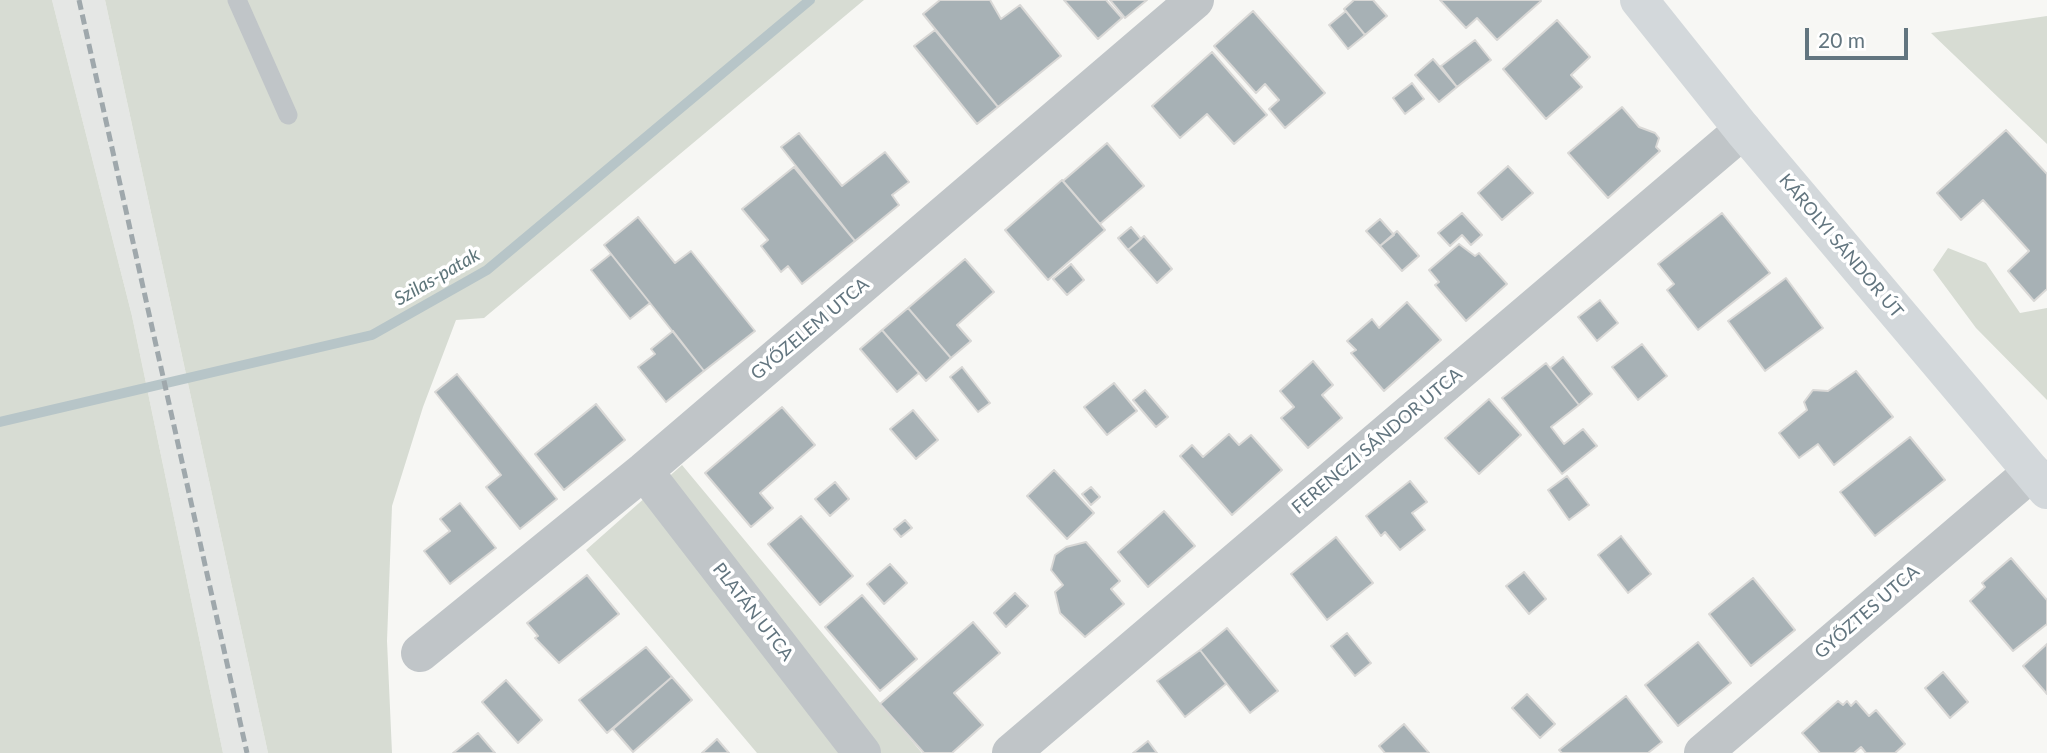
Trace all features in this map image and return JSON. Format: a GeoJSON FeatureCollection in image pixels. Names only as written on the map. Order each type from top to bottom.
{"type":"FeatureCollection","features":[{"type":"Feature","properties":{"kind":"street","name":"GYŐZELEM UTCA"},"geometry":{"type":"LineString","coordinates":[[420,653],[644,471],[1195,0]]}},
{"type":"Feature","properties":{"kind":"street","name":"KÁROLYI SÁNDOR ÚT"},"geometry":{"type":"LineString","coordinates":[[1639,0],[1743,130],[2039,481]]}},
{"type":"Feature","properties":{"kind":"street","name":"FERENCZI SÁNDOR UTCA"},"geometry":{"type":"LineString","coordinates":[[1011,753],[1743,130]]}},
{"type":"Feature","properties":{"kind":"street","name":"PLATÁN UTCA"},"geometry":{"type":"LineString","coordinates":[[644,471],[862,753]]}},
{"type":"Feature","properties":{"kind":"street","name":"GYŐZTES UTCA"},"geometry":{"type":"LineString","coordinates":[[1703,753],[2039,481]]}},
{"type":"Feature","properties":{"kind":"lane"},"geometry":{"type":"LineString","coordinates":[[237,0],[288,115]]}},
{"type":"Feature","properties":{"kind":"shaded area"},"geometry":{"type":"Polygon","coordinates":[[[0,0],[52,0],[132,316],[223,753],[0,753],[0,0]]]}},
{"type":"Feature","properties":{"kind":"shaded area"},"geometry":{"type":"Polygon","coordinates":[[[52,0],[105,0],[268,753],[223,753],[132,316],[52,0]]]}},
{"type":"Feature","properties":{"kind":"shaded area"},"geometry":{"type":"Polygon","coordinates":[[[105,0],[864,0],[484,318],[456,320],[423,407],[392,506],[387,641],[392,753],[268,753],[105,0]]]}},
{"type":"Feature","properties":{"kind":"shaded area"},"geometry":{"type":"Polygon","coordinates":[[[2047,16],[2047,144],[1931,33],[2047,16]]]}},
{"type":"Feature","properties":{"kind":"shaded area"},"geometry":{"type":"Polygon","coordinates":[[[1948,248],[1986,263],[2020,313],[2047,308],[2047,400],[1976,328],[1933,270],[1948,248]]]}},
{"type":"Feature","properties":{"kind":"shaded area"},"geometry":{"type":"Polygon","coordinates":[[[682,465],[922,753],[757,753],[586,550],[682,465]]]}},
{"type":"Feature","properties":{"kind":"building"},"geometry":{"type":"Polygon","coordinates":[[[940,0],[990,0],[1001,19],[1020,5],[1061,56],[998,107],[923,14],[940,0]]]}},
{"type":"Feature","properties":{"kind":"building"},"geometry":{"type":"Polygon","coordinates":[[[1064,0],[1106,0],[1122,18],[1098,39],[1064,0]]]}},
{"type":"Feature","properties":{"kind":"building"},"geometry":{"type":"Polygon","coordinates":[[[1110,0],[1147,0],[1125,18],[1110,0]]]}},
{"type":"Feature","properties":{"kind":"building"},"geometry":{"type":"Polygon","coordinates":[[[1354,0],[1373,0],[1387,16],[1365,35],[1344,9],[1354,0]]]}},
{"type":"Feature","properties":{"kind":"building"},"geometry":{"type":"Polygon","coordinates":[[[1440,0],[1541,1],[1497,40],[1477,18],[1466,28],[1440,0]]]}},
{"type":"Feature","properties":{"kind":"building"},"geometry":{"type":"Polygon","coordinates":[[[1253,11],[1325,93],[1285,128],[1269,109],[1279,100],[1265,84],[1256,93],[1214,46],[1253,11]]]}},
{"type":"Feature","properties":{"kind":"building"},"geometry":{"type":"Polygon","coordinates":[[[1346,11],[1365,35],[1348,49],[1329,25],[1346,11]]]}},
{"type":"Feature","properties":{"kind":"building"},"geometry":{"type":"Polygon","coordinates":[[[1557,20],[1590,57],[1571,75],[1582,87],[1546,119],[1503,69],[1557,20]]]}},
{"type":"Feature","properties":{"kind":"building"},"geometry":{"type":"Polygon","coordinates":[[[935,30],[998,107],[977,124],[914,46],[935,30]]]}},
{"type":"Feature","properties":{"kind":"building"},"geometry":{"type":"Polygon","coordinates":[[[1475,40],[1491,60],[1457,87],[1441,66],[1475,40]]]}},
{"type":"Feature","properties":{"kind":"building"},"geometry":{"type":"Polygon","coordinates":[[[1212,52],[1267,115],[1234,144],[1207,114],[1180,138],[1152,106],[1212,52]]]}},
{"type":"Feature","properties":{"kind":"building"},"geometry":{"type":"Polygon","coordinates":[[[1433,59],[1457,87],[1439,102],[1415,75],[1433,59]]]}},
{"type":"Feature","properties":{"kind":"building"},"geometry":{"type":"Polygon","coordinates":[[[1412,83],[1424,99],[1405,114],[1393,98],[1412,83]]]}},
{"type":"Feature","properties":{"kind":"building"},"geometry":{"type":"Polygon","coordinates":[[[1622,107],[1639,127],[1655,133],[1659,138],[1656,147],[1660,151],[1608,198],[1568,153],[1622,107]]]}},
{"type":"Feature","properties":{"kind":"building"},"geometry":{"type":"Polygon","coordinates":[[[2006,130],[2047,174],[2047,289],[2034,301],[2008,271],[2029,251],[1983,200],[1961,220],[1937,193],[2006,130]]]}},
{"type":"Feature","properties":{"kind":"building"},"geometry":{"type":"Polygon","coordinates":[[[799,133],[842,186],[885,152],[909,182],[892,195],[899,205],[855,241],[781,147],[799,133]]]}},
{"type":"Feature","properties":{"kind":"building"},"geometry":{"type":"Polygon","coordinates":[[[1107,143],[1144,186],[1100,224],[1063,181],[1107,143]]]}},
{"type":"Feature","properties":{"kind":"building"},"geometry":{"type":"Polygon","coordinates":[[[1508,166],[1533,193],[1502,220],[1478,193],[1508,166]]]}},
{"type":"Feature","properties":{"kind":"building"},"geometry":{"type":"Polygon","coordinates":[[[794,167],[855,241],[802,284],[788,266],[781,272],[761,246],[768,240],[742,209],[794,167]]]}},
{"type":"Feature","properties":{"kind":"building"},"geometry":{"type":"Polygon","coordinates":[[[1062,180],[1105,230],[1048,280],[1005,230],[1062,180]]]}},
{"type":"Feature","properties":{"kind":"building"},"geometry":{"type":"Polygon","coordinates":[[[1462,213],[1482,235],[1471,245],[1462,235],[1450,246],[1438,233],[1462,213]]]}},
{"type":"Feature","properties":{"kind":"building"},"geometry":{"type":"Polygon","coordinates":[[[1722,213],[1770,273],[1698,330],[1667,290],[1674,284],[1658,264],[1722,213]]]}},
{"type":"Feature","properties":{"kind":"building"},"geometry":{"type":"Polygon","coordinates":[[[638,217],[675,263],[691,251],[755,331],[704,371],[604,245],[638,217]]]}},
{"type":"Feature","properties":{"kind":"building"},"geometry":{"type":"Polygon","coordinates":[[[1380,219],[1394,235],[1380,246],[1366,231],[1380,219]]]}},
{"type":"Feature","properties":{"kind":"building"},"geometry":{"type":"Polygon","coordinates":[[[1131,227],[1141,239],[1128,250],[1118,238],[1131,227]]]}},
{"type":"Feature","properties":{"kind":"building"},"geometry":{"type":"Polygon","coordinates":[[[1397,231],[1419,256],[1402,271],[1380,246],[1397,231]]]}},
{"type":"Feature","properties":{"kind":"building"},"geometry":{"type":"Polygon","coordinates":[[[1144,236],[1172,269],[1157,283],[1128,250],[1144,236]]]}},
{"type":"Feature","properties":{"kind":"building"},"geometry":{"type":"Polygon","coordinates":[[[1459,244],[1475,256],[1479,253],[1507,284],[1466,321],[1435,285],[1439,282],[1429,270],[1459,244]]]}},
{"type":"Feature","properties":{"kind":"building"},"geometry":{"type":"Polygon","coordinates":[[[611,254],[650,303],[630,319],[591,270],[611,254]]]}},
{"type":"Feature","properties":{"kind":"building"},"geometry":{"type":"Polygon","coordinates":[[[965,259],[994,292],[957,325],[971,341],[951,358],[908,308],[965,259]]]}},
{"type":"Feature","properties":{"kind":"building"},"geometry":{"type":"Polygon","coordinates":[[[1071,264],[1084,280],[1067,295],[1053,279],[1071,264]]]}},
{"type":"Feature","properties":{"kind":"building"},"geometry":{"type":"Polygon","coordinates":[[[1786,278],[1823,328],[1765,371],[1728,321],[1786,278]]]}},
{"type":"Feature","properties":{"kind":"building"},"geometry":{"type":"Polygon","coordinates":[[[1600,300],[1618,323],[1597,341],[1578,317],[1600,300]]]}},
{"type":"Feature","properties":{"kind":"building"},"geometry":{"type":"Polygon","coordinates":[[[1407,302],[1441,340],[1384,391],[1351,353],[1356,350],[1347,341],[1372,319],[1379,328],[1407,302]]]}},
{"type":"Feature","properties":{"kind":"building"},"geometry":{"type":"Polygon","coordinates":[[[908,308],[951,358],[926,381],[882,330],[908,308]]]}},
{"type":"Feature","properties":{"kind":"building"},"geometry":{"type":"Polygon","coordinates":[[[882,330],[919,373],[897,392],[860,349],[882,330]]]}},
{"type":"Feature","properties":{"kind":"building"},"geometry":{"type":"Polygon","coordinates":[[[673,331],[704,371],[666,402],[638,367],[655,354],[651,349],[673,331]]]}},
{"type":"Feature","properties":{"kind":"building"},"geometry":{"type":"Polygon","coordinates":[[[1642,344],[1667,376],[1638,400],[1612,367],[1642,344]]]}},
{"type":"Feature","properties":{"kind":"building"},"geometry":{"type":"Polygon","coordinates":[[[1563,357],[1592,394],[1579,405],[1550,368],[1563,357]]]}},
{"type":"Feature","properties":{"kind":"building"},"geometry":{"type":"Polygon","coordinates":[[[1313,361],[1333,385],[1322,395],[1342,418],[1308,448],[1281,418],[1294,407],[1280,391],[1313,361]]]}},
{"type":"Feature","properties":{"kind":"building"},"geometry":{"type":"Polygon","coordinates":[[[1546,363],[1579,405],[1551,427],[1564,444],[1583,429],[1597,446],[1562,474],[1502,398],[1546,363]]]}},
{"type":"Feature","properties":{"kind":"building"},"geometry":{"type":"Polygon","coordinates":[[[962,367],[990,403],[978,412],[950,377],[962,367]]]}},
{"type":"Feature","properties":{"kind":"building"},"geometry":{"type":"Polygon","coordinates":[[[1856,371],[1893,417],[1834,465],[1818,444],[1799,458],[1779,433],[1807,410],[1804,402],[1813,390],[1828,391],[1856,371]]]}},
{"type":"Feature","properties":{"kind":"building"},"geometry":{"type":"Polygon","coordinates":[[[457,374],[557,499],[520,529],[486,487],[501,475],[435,392],[457,374]]]}},
{"type":"Feature","properties":{"kind":"building"},"geometry":{"type":"Polygon","coordinates":[[[1114,383],[1137,411],[1107,435],[1084,407],[1114,383]]]}},
{"type":"Feature","properties":{"kind":"building"},"geometry":{"type":"Polygon","coordinates":[[[1145,390],[1168,417],[1156,427],[1133,400],[1145,390]]]}},
{"type":"Feature","properties":{"kind":"building"},"geometry":{"type":"Polygon","coordinates":[[[1489,399],[1521,435],[1479,474],[1445,438],[1489,399]]]}},
{"type":"Feature","properties":{"kind":"building"},"geometry":{"type":"Polygon","coordinates":[[[596,404],[625,440],[564,490],[535,454],[596,404]]]}},
{"type":"Feature","properties":{"kind":"building"},"geometry":{"type":"Polygon","coordinates":[[[782,407],[815,445],[760,493],[773,508],[751,527],[705,473],[782,407]]]}},
{"type":"Feature","properties":{"kind":"building"},"geometry":{"type":"Polygon","coordinates":[[[913,410],[938,440],[916,459],[890,429],[913,410]]]}},
{"type":"Feature","properties":{"kind":"building"},"geometry":{"type":"Polygon","coordinates":[[[1229,434],[1239,445],[1251,435],[1282,470],[1232,515],[1180,456],[1192,445],[1203,457],[1229,434]]]}},
{"type":"Feature","properties":{"kind":"building"},"geometry":{"type":"Polygon","coordinates":[[[1910,437],[1945,480],[1875,536],[1840,492],[1910,437]]]}},
{"type":"Feature","properties":{"kind":"building"},"geometry":{"type":"Polygon","coordinates":[[[1054,470],[1094,513],[1067,539],[1027,496],[1054,470]]]}},
{"type":"Feature","properties":{"kind":"building"},"geometry":{"type":"Polygon","coordinates":[[[1567,476],[1589,505],[1569,520],[1548,490],[1567,476]]]}},
{"type":"Feature","properties":{"kind":"building"},"geometry":{"type":"Polygon","coordinates":[[[1410,481],[1427,502],[1412,513],[1425,530],[1400,550],[1385,532],[1381,536],[1366,516],[1410,481]]]}},
{"type":"Feature","properties":{"kind":"building"},"geometry":{"type":"Polygon","coordinates":[[[835,482],[849,499],[830,516],[815,499],[835,482]]]}},
{"type":"Feature","properties":{"kind":"building"},"geometry":{"type":"Polygon","coordinates":[[[1091,487],[1100,497],[1091,505],[1082,494],[1091,487]]]}},
{"type":"Feature","properties":{"kind":"building"},"geometry":{"type":"Polygon","coordinates":[[[460,503],[496,548],[450,584],[424,551],[450,531],[440,519],[460,503]]]}},
{"type":"Feature","properties":{"kind":"building"},"geometry":{"type":"Polygon","coordinates":[[[1164,511],[1195,546],[1148,587],[1118,552],[1164,511]]]}},
{"type":"Feature","properties":{"kind":"building"},"geometry":{"type":"Polygon","coordinates":[[[801,516],[853,576],[820,605],[768,544],[801,516]]]}},
{"type":"Feature","properties":{"kind":"building"},"geometry":{"type":"Polygon","coordinates":[[[905,520],[912,528],[901,537],[894,529],[905,520]]]}},
{"type":"Feature","properties":{"kind":"building"},"geometry":{"type":"Polygon","coordinates":[[[1621,536],[1651,574],[1628,593],[1598,555],[1621,536]]]}},
{"type":"Feature","properties":{"kind":"building"},"geometry":{"type":"Polygon","coordinates":[[[1336,537],[1373,583],[1327,620],[1291,574],[1336,537]]]}},
{"type":"Feature","properties":{"kind":"building"},"geometry":{"type":"Polygon","coordinates":[[[1086,542],[1120,581],[1111,589],[1124,604],[1085,637],[1060,613],[1055,592],[1063,585],[1051,570],[1055,555],[1066,547],[1086,542]]]}},
{"type":"Feature","properties":{"kind":"building"},"geometry":{"type":"Polygon","coordinates":[[[2011,558],[2047,600],[2047,624],[2013,651],[1970,601],[1985,587],[1982,583],[2011,558]]]}},
{"type":"Feature","properties":{"kind":"building"},"geometry":{"type":"Polygon","coordinates":[[[890,564],[907,583],[884,604],[867,584],[890,564]]]}},
{"type":"Feature","properties":{"kind":"building"},"geometry":{"type":"Polygon","coordinates":[[[1524,572],[1546,599],[1529,614],[1506,586],[1524,572]]]}},
{"type":"Feature","properties":{"kind":"building"},"geometry":{"type":"Polygon","coordinates":[[[587,575],[619,614],[559,663],[535,638],[538,636],[527,623],[587,575]]]}},
{"type":"Feature","properties":{"kind":"building"},"geometry":{"type":"Polygon","coordinates":[[[1753,578],[1795,630],[1751,666],[1709,614],[1753,578]]]}},
{"type":"Feature","properties":{"kind":"building"},"geometry":{"type":"Polygon","coordinates":[[[1015,593],[1028,606],[1006,627],[994,613],[1015,593]]]}},
{"type":"Feature","properties":{"kind":"building"},"geometry":{"type":"Polygon","coordinates":[[[862,595],[917,659],[880,691],[825,627],[862,595]]]}},
{"type":"Feature","properties":{"kind":"building"},"geometry":{"type":"Polygon","coordinates":[[[973,622],[1000,653],[954,693],[983,725],[952,753],[924,753],[880,704],[973,622]]]}},
{"type":"Feature","properties":{"kind":"building"},"geometry":{"type":"Polygon","coordinates":[[[1227,628],[1278,691],[1250,713],[1200,650],[1227,628]]]}},
{"type":"Feature","properties":{"kind":"building"},"geometry":{"type":"Polygon","coordinates":[[[1347,633],[1371,663],[1355,676],[1331,646],[1347,633]]]}},
{"type":"Feature","properties":{"kind":"building"},"geometry":{"type":"Polygon","coordinates":[[[1698,642],[1731,683],[1678,726],[1645,685],[1698,642]]]}},
{"type":"Feature","properties":{"kind":"building"},"geometry":{"type":"Polygon","coordinates":[[[2047,644],[2047,694],[2023,666],[2047,644]]]}},
{"type":"Feature","properties":{"kind":"building"},"geometry":{"type":"Polygon","coordinates":[[[646,647],[672,677],[607,733],[579,700],[646,647]]]}},
{"type":"Feature","properties":{"kind":"building"},"geometry":{"type":"Polygon","coordinates":[[[1200,650],[1226,684],[1185,717],[1157,681],[1200,650]]]}},
{"type":"Feature","properties":{"kind":"building"},"geometry":{"type":"Polygon","coordinates":[[[1943,672],[1968,702],[1950,718],[1925,688],[1943,672]]]}},
{"type":"Feature","properties":{"kind":"building"},"geometry":{"type":"Polygon","coordinates":[[[672,677],[692,700],[633,752],[613,729],[672,677]]]}},
{"type":"Feature","properties":{"kind":"building"},"geometry":{"type":"Polygon","coordinates":[[[506,680],[542,720],[518,743],[482,702],[506,680]]]}},
{"type":"Feature","properties":{"kind":"building"},"geometry":{"type":"Polygon","coordinates":[[[1527,694],[1555,724],[1540,738],[1512,708],[1527,694]]]}},
{"type":"Feature","properties":{"kind":"building"},"geometry":{"type":"Polygon","coordinates":[[[1626,696],[1662,742],[1648,753],[1562,753],[1559,750],[1626,696]]]}},
{"type":"Feature","properties":{"kind":"building"},"geometry":{"type":"Polygon","coordinates":[[[1838,701],[1843,705],[1847,701],[1851,706],[1856,701],[1869,716],[1876,710],[1905,744],[1895,753],[1866,753],[1861,747],[1854,753],[1820,753],[1802,733],[1838,701]]]}},
{"type":"Feature","properties":{"kind":"building"},"geometry":{"type":"Polygon","coordinates":[[[1404,724],[1429,753],[1385,753],[1379,746],[1404,724]]]}},
{"type":"Feature","properties":{"kind":"building"},"geometry":{"type":"Polygon","coordinates":[[[478,733],[495,753],[453,753],[478,733]]]}},
{"type":"Feature","properties":{"kind":"building"},"geometry":{"type":"Polygon","coordinates":[[[717,739],[729,753],[702,753],[717,739]]]}},
{"type":"Feature","properties":{"kind":"building"},"geometry":{"type":"Polygon","coordinates":[[[1148,741],[1157,753],[1133,753],[1148,741]]]}},
{"type":"Feature","properties":{"kind":"waterway","name":"Szilas-patak"},"geometry":{"type":"LineString","coordinates":[[0,422],[372,335],[487,270],[810,0]]}},
{"type":"Feature","properties":{"kind":"railway"},"geometry":{"type":"LineString","coordinates":[[79,0],[247,753]]}}]}
